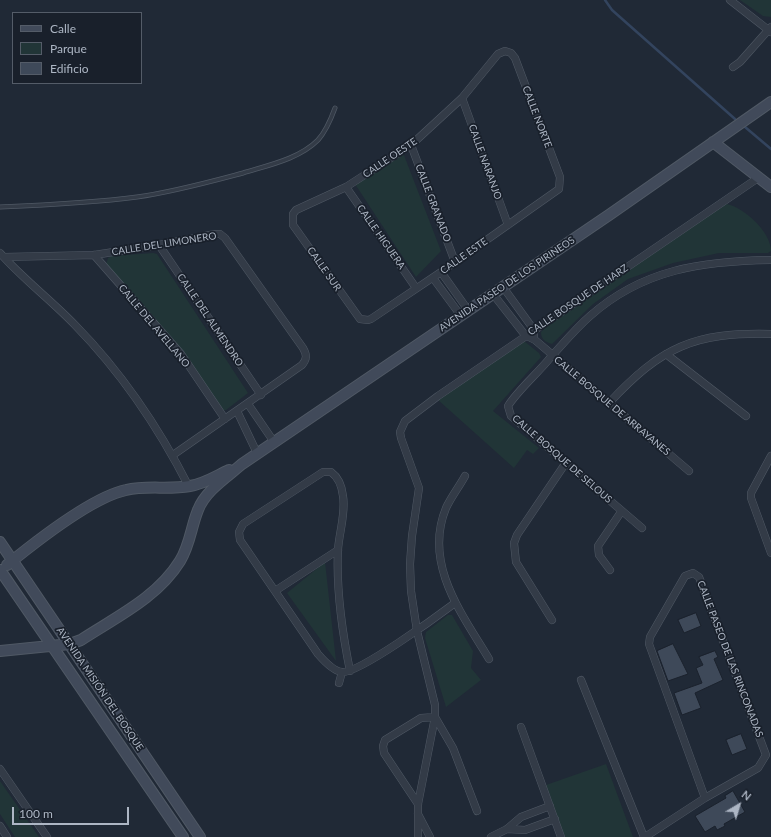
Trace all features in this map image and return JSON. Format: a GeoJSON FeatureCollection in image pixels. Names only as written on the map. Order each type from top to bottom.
{"type":"FeatureCollection","features":[{"type":"Feature","properties":{"kind":"street"},"geometry":{"type":"LineString","coordinates":[[730,0],[770,30],[740,62],[733,67]]}},
{"type":"Feature","properties":{"kind":"street","name":"CALLE OESTE"},"geometry":{"type":"LineString","coordinates":[[293,214],[296,210],[346,187],[411,145],[462,98],[498,54],[507,52]]}},
{"type":"Feature","properties":{"kind":"street","name":"CALLE NORTE"},"geometry":{"type":"LineString","coordinates":[[507,52],[515,58],[560,177],[560,186]]}},
{"type":"Feature","properties":{"kind":"street","name":"CALLE NARANJO"},"geometry":{"type":"LineString","coordinates":[[462,98],[508,225]]}},
{"type":"Feature","properties":{"kind":"street","name":"AVENIDA PASEO DE LOS PIRINEOS"},"geometry":{"type":"LineString","coordinates":[[242,464],[493,294],[771,102]]}},
{"type":"Feature","properties":{"kind":"street"},"geometry":{"type":"LineString","coordinates":[[713,142],[771,187]]}},
{"type":"Feature","properties":{"kind":"street","name":"CALLE GRANADO"},"geometry":{"type":"LineString","coordinates":[[411,145],[455,262]]}},
{"type":"Feature","properties":{"kind":"street","name":"CALLE BOSQUE DE HARZ"},"geometry":{"type":"LineString","coordinates":[[417,631],[411,590],[410,564],[419,488],[401,438],[401,427],[405,421],[525,335],[758,178]]}},
{"type":"Feature","properties":{"kind":"street","name":"CALLE ESTE"},"geometry":{"type":"LineString","coordinates":[[364,320],[372,319],[433,278],[556,192],[560,186]]}},
{"type":"Feature","properties":{"kind":"street","name":"CALLE HIGUERA"},"geometry":{"type":"LineString","coordinates":[[346,187],[416,288]]}},
{"type":"Feature","properties":{"kind":"street","name":"CALLE SUR"},"geometry":{"type":"LineString","coordinates":[[293,214],[293,225],[357,315],[364,320]]}},
{"type":"Feature","properties":{"kind":"street","name":"CALLE DEL LIMONERO"},"geometry":{"type":"LineString","coordinates":[[2,255],[94,255],[159,245],[215,234],[223,236],[303,348],[306,359],[302,365],[261,395]]}},
{"type":"Feature","properties":{"kind":"street","name":"CALLE DEL ALMENDRO"},"geometry":{"type":"LineString","coordinates":[[159,245],[261,395]]}},
{"type":"Feature","properties":{"kind":"street","name":"CALLE DEL LIMONERO"},"geometry":{"type":"LineString","coordinates":[[2,255],[94,345],[140,404],[173,455],[189,487]]}},
{"type":"Feature","properties":{"kind":"street","name":"CALLE DEL AVELLANO"},"geometry":{"type":"LineString","coordinates":[[94,255],[180,354],[225,419]]}},
{"type":"Feature","properties":{"kind":"street","name":"CALLE BOSQUE DE SELOUS"},"geometry":{"type":"LineString","coordinates":[[642,528],[621,512],[511,416],[508,410],[510,404],[580,326],[604,305],[620,294],[664,274],[705,263],[771,260]]}},
{"type":"Feature","properties":{"kind":"street"},"geometry":{"type":"LineString","coordinates":[[441,272],[464,313]]}},
{"type":"Feature","properties":{"kind":"street"},"geometry":{"type":"LineString","coordinates":[[433,278],[464,313]]}},
{"type":"Feature","properties":{"kind":"street"},"geometry":{"type":"LineString","coordinates":[[502,287],[534,330],[535,340]]}},
{"type":"Feature","properties":{"kind":"street","name":"CALLE BOSQUE DE ARRAYANES"},"geometry":{"type":"LineString","coordinates":[[493,294],[525,335],[535,340],[689,471]]}},
{"type":"Feature","properties":{"kind":"street"},"geometry":{"type":"LineString","coordinates":[[609,403],[642,370],[666,354],[702,339],[731,334],[771,334]]}},
{"type":"Feature","properties":{"kind":"street"},"geometry":{"type":"LineString","coordinates":[[666,354],[746,416]]}},
{"type":"Feature","properties":{"kind":"street"},"geometry":{"type":"LineString","coordinates":[[173,455],[261,395]]}},
{"type":"Feature","properties":{"kind":"street"},"geometry":{"type":"LineString","coordinates":[[248,404],[274,442]]}},
{"type":"Feature","properties":{"kind":"street"},"geometry":{"type":"LineString","coordinates":[[237,411],[257,453]]}},
{"type":"Feature","properties":{"kind":"street"},"geometry":{"type":"LineString","coordinates":[[771,456],[751,493],[751,498],[771,553]]}},
{"type":"Feature","properties":{"kind":"street"},"geometry":{"type":"LineString","coordinates":[[0,570],[85,509],[125,490],[144,487],[189,487],[200,484],[242,464]]}},
{"type":"Feature","properties":{"kind":"street"},"geometry":{"type":"LineString","coordinates":[[0,651],[70,644],[81,640],[140,602],[160,586],[180,561],[198,508],[208,493],[242,464]]}},
{"type":"Feature","properties":{"kind":"street"},"geometry":{"type":"LineString","coordinates":[[552,620],[516,562],[514,543],[516,535],[565,464]]}},
{"type":"Feature","properties":{"kind":"street"},"geometry":{"type":"LineString","coordinates":[[328,471],[336,477],[344,496],[338,550],[338,598],[346,672],[330,666],[318,654],[240,540],[240,528],[243,524],[323,472],[328,471]]}},
{"type":"Feature","properties":{"kind":"street"},"geometry":{"type":"LineString","coordinates":[[464,476],[446,509],[440,546],[443,574],[455,603],[489,659]]}},
{"type":"Feature","properties":{"kind":"street"},"geometry":{"type":"LineString","coordinates":[[610,570],[599,555],[598,546],[621,512]]}},
{"type":"Feature","properties":{"kind":"street","name":"AVENIDA MISIÓN DEL BOSQUE"},"geometry":{"type":"LineString","coordinates":[[0,542],[200,837]]}},
{"type":"Feature","properties":{"kind":"street"},"geometry":{"type":"LineString","coordinates":[[275,591],[338,550]]}},
{"type":"Feature","properties":{"kind":"street","name":"AVENIDA MISIÓN DEL BOSQUE"},"geometry":{"type":"LineString","coordinates":[[0,570],[54,646],[183,837]]}},
{"type":"Feature","properties":{"kind":"street","name":"CALLE PASEO DE LAS RINCONADAS"},"geometry":{"type":"LineString","coordinates":[[581,680],[644,837],[705,798],[758,768],[766,756],[699,577],[693,573],[685,576],[650,637],[648,644],[705,798]]}},
{"type":"Feature","properties":{"kind":"street"},"geometry":{"type":"LineString","coordinates":[[339,684],[346,672],[417,631],[455,603]]}},
{"type":"Feature","properties":{"kind":"street"},"geometry":{"type":"LineString","coordinates":[[417,631],[433,692],[435,717],[418,804],[418,837]]}},
{"type":"Feature","properties":{"kind":"street"},"geometry":{"type":"LineString","coordinates":[[418,804],[384,753],[383,744],[385,740],[420,718],[435,717]]}},
{"type":"Feature","properties":{"kind":"street"},"geometry":{"type":"LineString","coordinates":[[435,717],[452,748],[477,811]]}},
{"type":"Feature","properties":{"kind":"street"},"geometry":{"type":"LineString","coordinates":[[520,727],[562,837]]}},
{"type":"Feature","properties":{"kind":"street"},"geometry":{"type":"LineString","coordinates":[[0,769],[47,837]]}},
{"type":"Feature","properties":{"kind":"street"},"geometry":{"type":"LineString","coordinates":[[492,837],[507,829],[521,817],[550,806]]}},
{"type":"Feature","properties":{"kind":"street"},"geometry":{"type":"LineString","coordinates":[[418,814],[430,837]]}},
{"type":"Feature","properties":{"kind":"street"},"geometry":{"type":"LineString","coordinates":[[507,829],[525,830],[555,819]]}},
{"type":"Feature","properties":{"kind":"street"},"geometry":{"type":"LineString","coordinates":[[0,826],[7,837]]}},
{"type":"Feature","properties":{"kind":"lane"},"geometry":{"type":"LineString","coordinates":[[0,207],[62,205],[138,197],[204,184],[277,163],[305,150],[319,139],[329,123],[335,108]]}},
{"type":"Feature","properties":{"kind":"green space"},"geometry":{"type":"Polygon","coordinates":[[[740,0],[771,0],[771,17],[763,16],[740,0]]]}},
{"type":"Feature","properties":{"kind":"green space"},"geometry":{"type":"Polygon","coordinates":[[[402,150],[441,251],[416,277],[355,184],[402,150]]]}},
{"type":"Feature","properties":{"kind":"green space"},"geometry":{"type":"Polygon","coordinates":[[[726,204],[741,210],[762,229],[770,244],[771,251],[768,253],[719,253],[673,263],[628,279],[593,304],[552,344],[545,341],[541,332],[545,328],[726,204]]]}},
{"type":"Feature","properties":{"kind":"green space"},"geometry":{"type":"Polygon","coordinates":[[[157,254],[248,393],[226,410],[221,410],[165,330],[106,265],[108,258],[112,256],[157,254]]]}},
{"type":"Feature","properties":{"kind":"green space"},"geometry":{"type":"Polygon","coordinates":[[[524,341],[539,353],[541,357],[493,411],[539,448],[533,454],[527,450],[514,468],[437,399],[524,341]]]}},
{"type":"Feature","properties":{"kind":"green space"},"geometry":{"type":"Polygon","coordinates":[[[325,562],[336,661],[287,593],[325,562]]]}},
{"type":"Feature","properties":{"kind":"green space"},"geometry":{"type":"Polygon","coordinates":[[[448,615],[452,615],[473,651],[471,668],[481,680],[446,707],[425,638],[426,632],[448,615]]]}},
{"type":"Feature","properties":{"kind":"green space"},"geometry":{"type":"Polygon","coordinates":[[[606,764],[633,837],[565,837],[546,785],[606,764]]]}},
{"type":"Feature","properties":{"kind":"green space"},"geometry":{"type":"Polygon","coordinates":[[[0,781],[39,837],[15,837],[0,814],[0,781]]]}},
{"type":"Feature","properties":{"kind":"building"},"geometry":{"type":"Polygon","coordinates":[[[696,613],[701,626],[684,633],[678,620],[696,613]]]}},
{"type":"Feature","properties":{"kind":"building"},"geometry":{"type":"Polygon","coordinates":[[[673,644],[688,674],[668,681],[657,651],[673,644]]]}},
{"type":"Feature","properties":{"kind":"building"},"geometry":{"type":"Polygon","coordinates":[[[715,651],[718,657],[714,659],[723,680],[695,693],[701,708],[682,715],[674,693],[702,683],[696,668],[703,665],[699,657],[715,651]]]}},
{"type":"Feature","properties":{"kind":"building"},"geometry":{"type":"Polygon","coordinates":[[[741,734],[747,749],[732,755],[726,740],[741,734]]]}},
{"type":"Feature","properties":{"kind":"building"},"geometry":{"type":"Polygon","coordinates":[[[733,791],[745,812],[724,824],[725,826],[717,830],[715,826],[705,832],[695,816],[726,798],[725,796],[733,791]]]}},
{"type":"Feature","properties":{"kind":"waterway"},"geometry":{"type":"LineString","coordinates":[[605,0],[612,10],[735,119]]}},
{"type":"Feature","properties":{"kind":"waterway"},"geometry":{"type":"LineString","coordinates":[[745,127],[771,149]]}}]}
